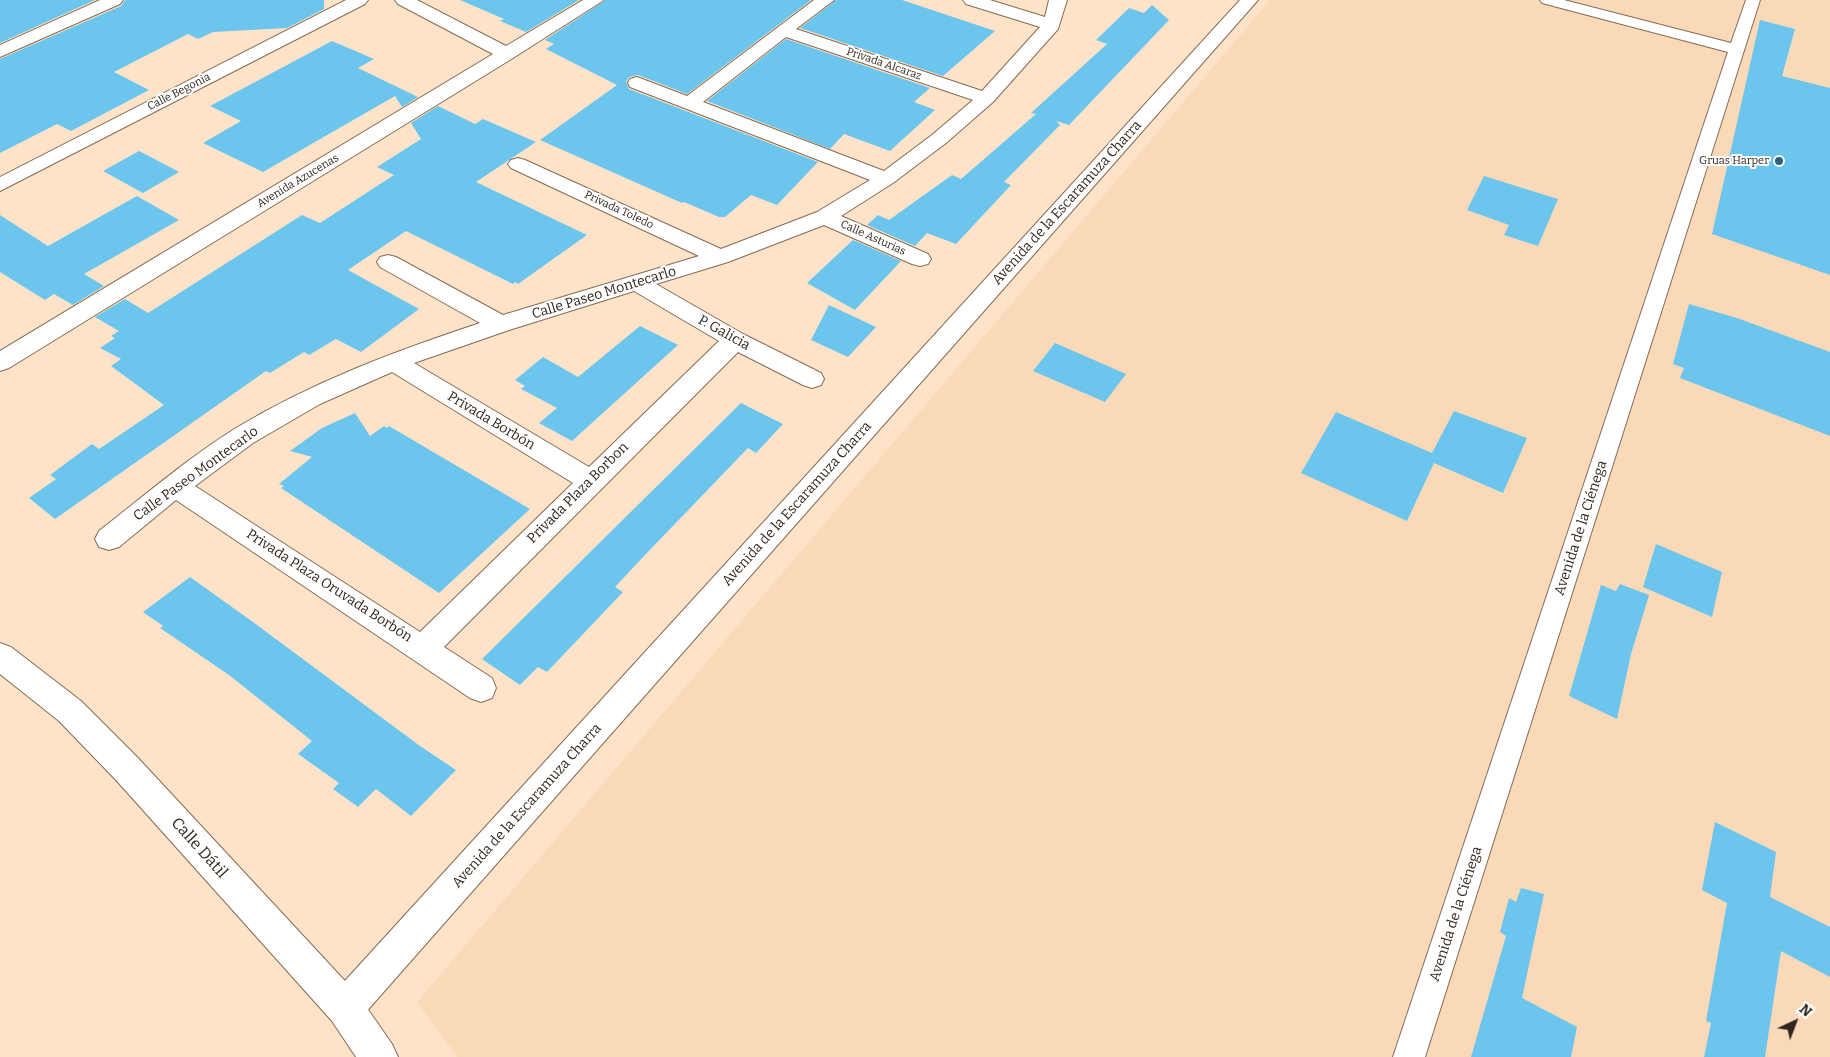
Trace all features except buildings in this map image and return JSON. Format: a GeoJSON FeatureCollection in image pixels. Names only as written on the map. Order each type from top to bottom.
{"type":"FeatureCollection","features":[{"type":"Feature","properties":{"kind":"street"},"geometry":{"type":"LineString","coordinates":[[0,52],[114,0]]}},
{"type":"Feature","properties":{"kind":"street","name":"Calle Begonia"},"geometry":{"type":"LineString","coordinates":[[0,185],[359,0]]}},
{"type":"Feature","properties":{"kind":"street"},"geometry":{"type":"LineString","coordinates":[[404,0],[507,54]]}},
{"type":"Feature","properties":{"kind":"street","name":"Avenida Azucenas"},"geometry":{"type":"LineString","coordinates":[[0,362],[595,0]]}},
{"type":"Feature","properties":{"kind":"street"},"geometry":{"type":"LineString","coordinates":[[690,104],[783,30],[825,0]]}},
{"type":"Feature","properties":{"kind":"street"},"geometry":{"type":"LineString","coordinates":[[972,0],[1052,24]]}},
{"type":"Feature","properties":{"kind":"street","name":"Calle Paseo Montecarlo"},"geometry":{"type":"LineString","coordinates":[[109,539],[244,436],[294,408],[393,361],[501,324],[720,257],[825,217],[886,180],[940,139],[986,98],[1052,24],[1058,0]]}},
{"type":"Feature","properties":{"kind":"street","name":"Avenida de la Escaramuza Charra"},"geometry":{"type":"LineString","coordinates":[[345,1008],[1249,0]]}},
{"type":"Feature","properties":{"kind":"street","name":"Privada Alcaraz"},"geometry":{"type":"LineString","coordinates":[[783,30],[986,98]]}},
{"type":"Feature","properties":{"kind":"street"},"geometry":{"type":"LineString","coordinates":[[637,83],[886,180]]}},
{"type":"Feature","properties":{"kind":"street","name":"Privada Toledo"},"geometry":{"type":"LineString","coordinates":[[518,164],[720,257]]}},
{"type":"Feature","properties":{"kind":"street","name":"Calle Asturias"},"geometry":{"type":"LineString","coordinates":[[825,217],[920,259]]}},
{"type":"Feature","properties":{"kind":"street"},"geometry":{"type":"LineString","coordinates":[[388,262],[501,324]]}},
{"type":"Feature","properties":{"kind":"street","name":"P. Galicia"},"geometry":{"type":"LineString","coordinates":[[637,283],[734,340],[812,380]]}},
{"type":"Feature","properties":{"kind":"street","name":"Privada Plaza Borbon"},"geometry":{"type":"LineString","coordinates":[[423,648],[734,340]]}},
{"type":"Feature","properties":{"kind":"street","name":"Privada Borbón"},"geometry":{"type":"LineString","coordinates":[[393,361],[590,481]]}},
{"type":"Feature","properties":{"kind":"street","name":"Privada Plaza Oruvada Borbón"},"geometry":{"type":"LineString","coordinates":[[176,486],[482,688]]}},
{"type":"Feature","properties":{"kind":"street","name":"Calle Dátil"},"geometry":{"type":"LineString","coordinates":[[0,656],[77,717],[127,769],[345,1008],[380,1057]]}},
{"type":"Feature","properties":{"kind":"lane"},"geometry":{"type":"LineString","coordinates":[[1546,0],[1737,49]]}},
{"type":"Feature","properties":{"kind":"lane","name":"Avenida de la Ciénega"},"geometry":{"type":"LineString","coordinates":[[1409,1057],[1753,0]]}},
{"type":"Feature","properties":{"kind":"shaded area"},"geometry":{"type":"Polygon","coordinates":[[[1270,0],[1830,0],[1830,1057],[457,1057],[417,1002],[1270,0]]]}},
{"type":"Feature","properties":{"kind":"place","name":"Gruas Harper"},"geometry":{"type":"Point","coordinates":[1779,161]}}]}
